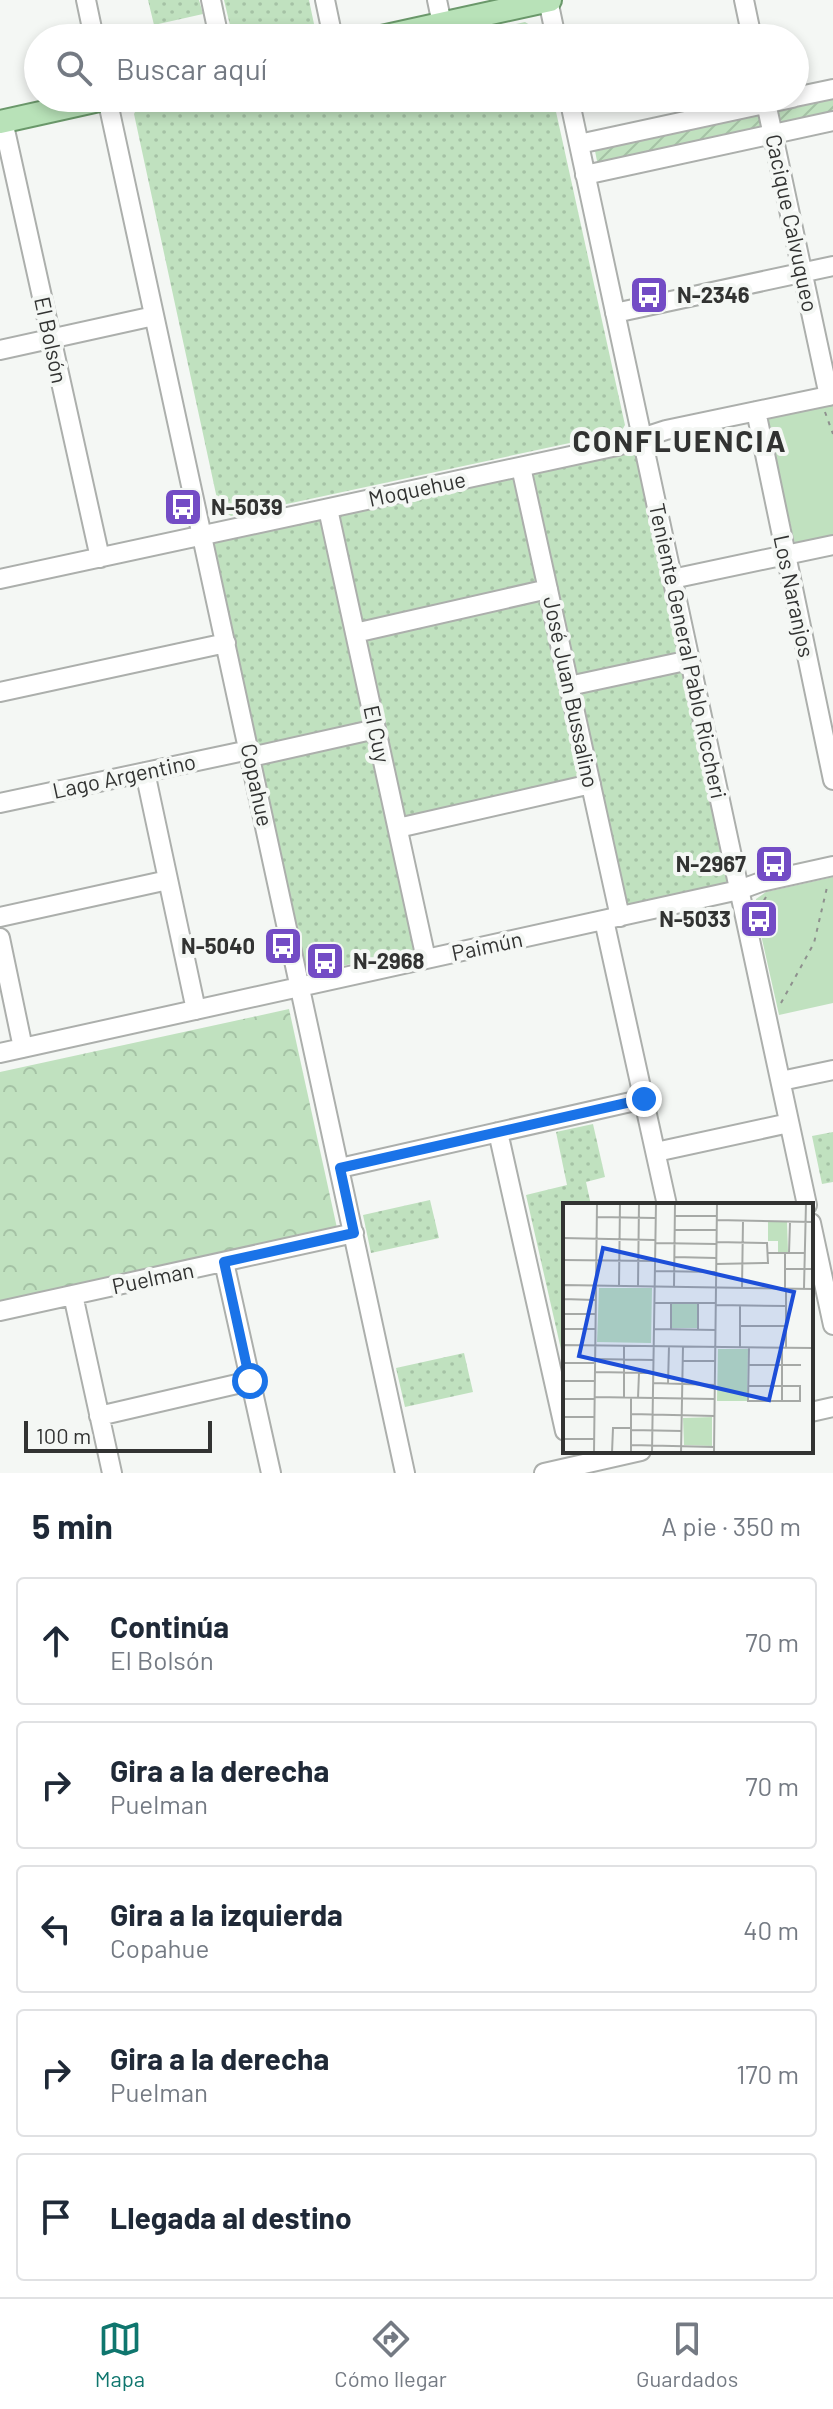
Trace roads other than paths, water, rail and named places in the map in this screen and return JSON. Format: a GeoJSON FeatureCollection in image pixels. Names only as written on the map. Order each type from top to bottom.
{"type":"FeatureCollection","features":[{"type":"Feature","properties":{"kind":"main road"},"geometry":{"type":"LineString","coordinates":[[442,24],[548,0]]}},
{"type":"Feature","properties":{"kind":"main road"},"geometry":{"type":"LineString","coordinates":[[2,122],[46,112]]}},
{"type":"Feature","properties":{"kind":"street"},"geometry":{"type":"LineString","coordinates":[[86,0],[91,24]]}},
{"type":"Feature","properties":{"kind":"street"},"geometry":{"type":"LineString","coordinates":[[211,0],[216,24]]}},
{"type":"Feature","properties":{"kind":"street"},"geometry":{"type":"LineString","coordinates":[[325,0],[330,24]]}},
{"type":"Feature","properties":{"kind":"street"},"geometry":{"type":"LineString","coordinates":[[437,0],[442,24]]}},
{"type":"Feature","properties":{"kind":"street"},"geometry":{"type":"LineString","coordinates":[[548,0],[553,24]]}},
{"type":"Feature","properties":{"kind":"street"},"geometry":{"type":"LineString","coordinates":[[744,0],[749,24]]}},
{"type":"Feature","properties":{"kind":"street"},"geometry":{"type":"LineString","coordinates":[[809,95],[833,89]]}},
{"type":"Feature","properties":{"kind":"street","name":"Copahue"},"geometry":{"type":"LineString","coordinates":[[110,112],[405,1473]]}},
{"type":"Feature","properties":{"kind":"street","name":"Teniente General Pablo Riccheri"},"geometry":{"type":"LineString","coordinates":[[572,112],[807,1203]]}},
{"type":"Feature","properties":{"kind":"street"},"geometry":{"type":"LineString","coordinates":[[579,144],[717,112]]}},
{"type":"Feature","properties":{"kind":"street","name":"Cacique Calvuqueo"},"geometry":{"type":"LineString","coordinates":[[768,112],[828,398]]}},
{"type":"Feature","properties":{"kind":"street"},"geometry":{"type":"LineString","coordinates":[[585,175],[833,121]]}},
{"type":"Feature","properties":{"kind":"street","name":"El Bolsón"},"geometry":{"type":"LineString","coordinates":[[2,122],[100,558]]}},
{"type":"Feature","properties":{"kind":"street"},"geometry":{"type":"LineString","coordinates":[[615,313],[833,266]]}},
{"type":"Feature","properties":{"kind":"street"},"geometry":{"type":"LineString","coordinates":[[0,350],[154,316]]}},
{"type":"Feature","properties":{"kind":"street","name":"Moquehue"},"geometry":{"type":"LineString","coordinates":[[1,573],[100,558],[521,467],[756,411],[828,398]]}},
{"type":"Feature","properties":{"kind":"street","name":"Los Naranjos"},"geometry":{"type":"LineString","coordinates":[[756,411],[833,780]]}},
{"type":"Feature","properties":{"kind":"street","name":"José Juan Bussalino"},"geometry":{"type":"LineString","coordinates":[[521,467],[591,784],[644,1099],[667,1203]]}},
{"type":"Feature","properties":{"kind":"street","name":"El Cuy"},"geometry":{"type":"LineString","coordinates":[[328,509],[426,959]]}},
{"type":"Feature","properties":{"kind":"street"},"geometry":{"type":"LineString","coordinates":[[672,579],[833,545]]}},
{"type":"Feature","properties":{"kind":"street"},"geometry":{"type":"LineString","coordinates":[[355,633],[548,589]]}},
{"type":"Feature","properties":{"kind":"street"},"geometry":{"type":"LineString","coordinates":[[0,692],[226,643]]}},
{"type":"Feature","properties":{"kind":"street"},"geometry":{"type":"LineString","coordinates":[[569,686],[690,660]]}},
{"type":"Feature","properties":{"kind":"street","name":"Lago Argentino"},"geometry":{"type":"LineString","coordinates":[[0,803],[145,772],[376,729]]}},
{"type":"Feature","properties":{"kind":"street"},"geometry":{"type":"LineString","coordinates":[[145,772],[196,1010]]}},
{"type":"Feature","properties":{"kind":"street"},"geometry":{"type":"LineString","coordinates":[[398,828],[591,784]]}},
{"type":"Feature","properties":{"kind":"street","name":"Paimún"},"geometry":{"type":"LineString","coordinates":[[0,1053],[739,890],[833,866]]}},
{"type":"Feature","properties":{"kind":"street"},"geometry":{"type":"LineString","coordinates":[[0,917],[168,880]]}},
{"type":"Feature","properties":{"kind":"street"},"geometry":{"type":"LineString","coordinates":[[0,938],[23,1048]]}},
{"type":"Feature","properties":{"kind":"street"},"geometry":{"type":"LineString","coordinates":[[781,1081],[833,1070]]}},
{"type":"Feature","properties":{"kind":"street"},"geometry":{"type":"LineString","coordinates":[[340,1168],[644,1099]]}},
{"type":"Feature","properties":{"kind":"street"},"geometry":{"type":"LineString","coordinates":[[656,1152],[789,1123]]}},
{"type":"Feature","properties":{"kind":"street"},"geometry":{"type":"LineString","coordinates":[[498,1132],[563,1422]]}},
{"type":"Feature","properties":{"kind":"street"},"geometry":{"type":"LineString","coordinates":[[813,1231],[833,1325]]}},
{"type":"Feature","properties":{"kind":"street","name":"Puelman"},"geometry":{"type":"LineString","coordinates":[[0,1311],[354,1233]]}},
{"type":"Feature","properties":{"kind":"street"},"geometry":{"type":"LineString","coordinates":[[224,1262],[271,1473]]}},
{"type":"Feature","properties":{"kind":"street"},"geometry":{"type":"LineString","coordinates":[[73,1295],[112,1473]]}},
{"type":"Feature","properties":{"kind":"street"},"geometry":{"type":"LineString","coordinates":[[99,1416],[250,1381]]}},
{"type":"Feature","properties":{"kind":"street"},"geometry":{"type":"LineString","coordinates":[[813,1412],[833,1407]]}},
{"type":"Feature","properties":{"kind":"street"},"geometry":{"type":"LineString","coordinates":[[544,1473],[571,1459],[624,1453]]}},
{"type":"Feature","properties":{"kind":"place","name":"N-2346"},"geometry":{"type":"Point","coordinates":[649,295]}},
{"type":"Feature","properties":{"kind":"place","name":"N-5039"},"geometry":{"type":"Point","coordinates":[183,507]}},
{"type":"Feature","properties":{"kind":"place","name":"N-2967"},"geometry":{"type":"Point","coordinates":[774,864]}},
{"type":"Feature","properties":{"kind":"place","name":"N-5033"},"geometry":{"type":"Point","coordinates":[759,919]}},
{"type":"Feature","properties":{"kind":"place","name":"N-5040"},"geometry":{"type":"Point","coordinates":[283,946]}},
{"type":"Feature","properties":{"kind":"place","name":"N-2968"},"geometry":{"type":"Point","coordinates":[325,961]}},
{"type":"Feature","properties":{"kind":"district","name":"CONFLUENCIA"},"geometry":{"type":"Point","coordinates":[680,442]}}]}
